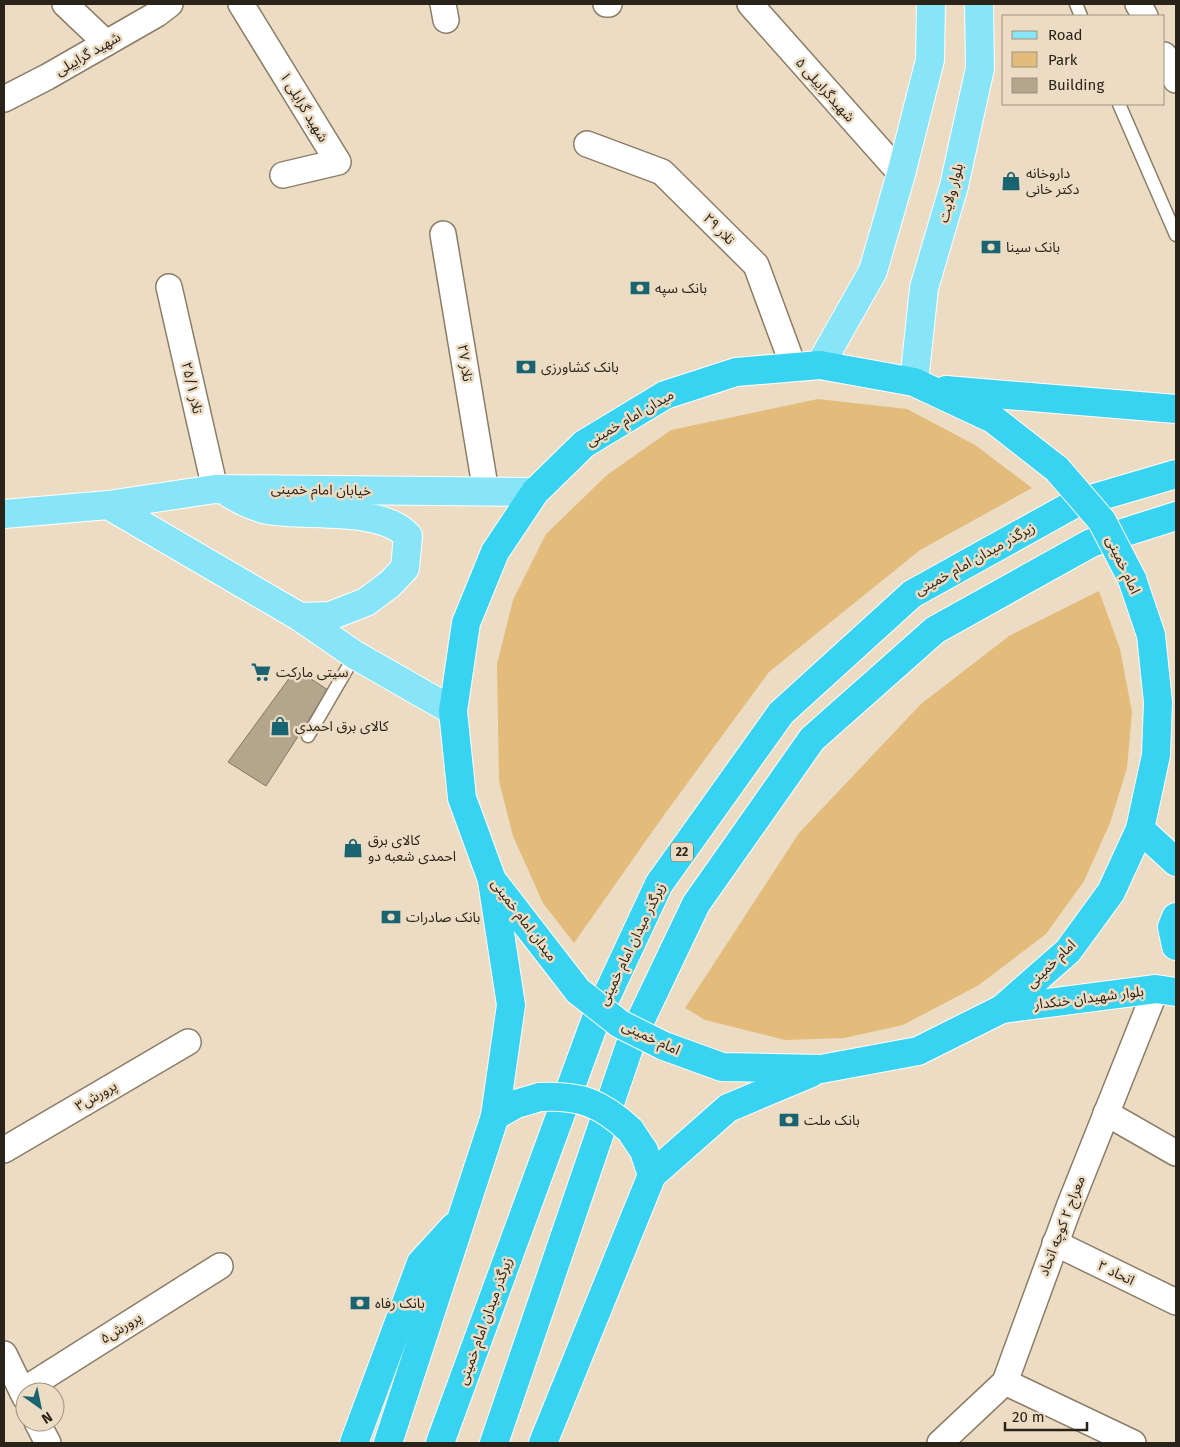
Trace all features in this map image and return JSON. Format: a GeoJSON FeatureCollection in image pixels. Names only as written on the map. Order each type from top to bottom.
{"type":"FeatureCollection","features":[{"type":"Feature","properties":{"kind":"highway","name":"میدان امام خمینی"},"geometry":{"type":"LineString","coordinates":[[578,991],[492,880],[462,798],[453,711],[466,623],[495,552],[535,492],[584,444],[665,395],[736,372],[807,367],[922,385],[994,419],[1057,469]]}},
{"type":"Feature","properties":{"kind":"highway"},"geometry":{"type":"LineString","coordinates":[[922,385],[1176,408]]}},
{"type":"Feature","properties":{"kind":"highway","name":"امام خمینی"},"geometry":{"type":"LineString","coordinates":[[578,991],[620,1024],[664,1046],[722,1067],[821,1069],[918,1051],[1002,1009],[1068,951],[1111,892],[1140,829],[1156,755],[1158,702],[1151,635],[1132,579],[1102,521],[1057,469]]}},
{"type":"Feature","properties":{"kind":"highway","name":"زیرگذر میدان امام خمینی"},"geometry":{"type":"LineString","coordinates":[[440,1443],[603,1004],[659,884],[781,713],[912,594],[1074,504],[1176,474]]}},
{"type":"Feature","properties":{"kind":"highway"},"geometry":{"type":"LineString","coordinates":[[494,1443],[633,1036],[696,904],[812,739],[935,630],[1091,543],[1176,516]]}},
{"type":"Feature","properties":{"kind":"highway"},"geometry":{"type":"LineString","coordinates":[[1158,702],[1176,676]]}},
{"type":"Feature","properties":{"kind":"highway"},"geometry":{"type":"LineString","coordinates":[[1140,829],[1176,862]]}},
{"type":"Feature","properties":{"kind":"highway"},"geometry":{"type":"LineString","coordinates":[[388,1443],[495,1116],[511,1004],[492,880]]}},
{"type":"Feature","properties":{"kind":"highway"},"geometry":{"type":"LineString","coordinates":[[1176,917],[1172,927],[1176,946]]}},
{"type":"Feature","properties":{"kind":"highway","name":"بلوار شهیدان خنکدار"},"geometry":{"type":"LineString","coordinates":[[1002,1009],[1166,991]]}},
{"type":"Feature","properties":{"kind":"highway"},"geometry":{"type":"LineString","coordinates":[[543,1443],[652,1175],[728,1108],[821,1069]]}},
{"type":"Feature","properties":{"kind":"highway"},"geometry":{"type":"LineString","coordinates":[[495,1116],[516,1104],[540,1096],[565,1096],[590,1101],[612,1113],[630,1130],[644,1151],[652,1175]]}},
{"type":"Feature","properties":{"kind":"highway"},"geometry":{"type":"LineString","coordinates":[[354,1443],[421,1263],[461,1218]]}},
{"type":"Feature","properties":{"kind":"main road"},"geometry":{"type":"LineString","coordinates":[[807,367],[873,271],[901,174],[930,60],[930,4]]}},
{"type":"Feature","properties":{"kind":"main road","name":"بلوار ولایت"},"geometry":{"type":"LineString","coordinates":[[922,385],[924,288],[954,186],[980,68],[979,4]]}},
{"type":"Feature","properties":{"kind":"main road"},"geometry":{"type":"LineString","coordinates":[[218,489],[248,504],[269,510],[373,518],[390,522],[400,527],[408,536],[405,568],[390,584],[366,602],[330,616],[300,617]]}},
{"type":"Feature","properties":{"kind":"main road","name":"خیابان امام خمینی"},"geometry":{"type":"LineString","coordinates":[[4,514],[108,505],[218,489],[535,492]]}},
{"type":"Feature","properties":{"kind":"main road"},"geometry":{"type":"LineString","coordinates":[[108,505],[300,617],[356,655],[453,711]]}},
{"type":"Feature","properties":{"kind":"street"},"geometry":{"type":"LineString","coordinates":[[65,4],[106,43]]}},
{"type":"Feature","properties":{"kind":"street","name":"شهید گراییلی"},"geometry":{"type":"LineString","coordinates":[[4,99],[48,77],[170,4]]}},
{"type":"Feature","properties":{"kind":"street","name":"شهید گرایلی ۱"},"geometry":{"type":"LineString","coordinates":[[241,4],[338,162],[283,175]]}},
{"type":"Feature","properties":{"kind":"street","name":"شهیدگراییلی ۵"},"geometry":{"type":"LineString","coordinates":[[750,4],[901,174]]}},
{"type":"Feature","properties":{"kind":"street"},"geometry":{"type":"LineString","coordinates":[[1138,4],[1144,15]]}},
{"type":"Feature","properties":{"kind":"street"},"geometry":{"type":"LineString","coordinates":[[1165,57],[1176,80]]}},
{"type":"Feature","properties":{"kind":"street","name":"تلار ۲۹"},"geometry":{"type":"LineString","coordinates":[[587,144],[662,172],[756,265],[807,367]]}},
{"type":"Feature","properties":{"kind":"street","name":"تلار ۲۷"},"geometry":{"type":"LineString","coordinates":[[443,234],[486,492]]}},
{"type":"Feature","properties":{"kind":"street","name":"تلار ۲۵/۱"},"geometry":{"type":"LineString","coordinates":[[170,287],[218,489]]}},
{"type":"Feature","properties":{"kind":"street","name":"معراج ۲ کوچه اتحاد"},"geometry":{"type":"LineString","coordinates":[[940,1443],[1005,1382],[1055,1243],[1106,1113],[1166,991]]}},
{"type":"Feature","properties":{"kind":"street","name":"پرورش۳"},"geometry":{"type":"LineString","coordinates":[[4,1150],[188,1042]]}},
{"type":"Feature","properties":{"kind":"street"},"geometry":{"type":"LineString","coordinates":[[1106,1113],[1176,1153]]}},
{"type":"Feature","properties":{"kind":"street","name":"اتحاد ۲"},"geometry":{"type":"LineString","coordinates":[[1055,1243],[1176,1302]]}},
{"type":"Feature","properties":{"kind":"street","name":"پرورش۵"},"geometry":{"type":"LineString","coordinates":[[42,1382],[220,1266]]}},
{"type":"Feature","properties":{"kind":"street"},"geometry":{"type":"LineString","coordinates":[[4,1354],[18,1382]]}},
{"type":"Feature","properties":{"kind":"street"},"geometry":{"type":"LineString","coordinates":[[1005,1382],[1133,1443]]}},
{"type":"Feature","properties":{"kind":"lane"},"geometry":{"type":"LineString","coordinates":[[1119,105],[1176,235]]}},
{"type":"Feature","properties":{"kind":"lane"},"geometry":{"type":"LineString","coordinates":[[308,736],[356,655]]}},
{"type":"Feature","properties":{"kind":"green space"},"geometry":{"type":"Polygon","coordinates":[[[818,399],[907,409],[975,445],[1032,488],[920,550],[769,672],[664,815],[574,943],[543,903],[513,836],[499,781],[497,664],[513,600],[546,534],[607,475],[671,430],[818,399]]]}},
{"type":"Feature","properties":{"kind":"green space"},"geometry":{"type":"Polygon","coordinates":[[[1099,591],[1120,649],[1132,712],[1127,768],[1110,823],[1084,881],[1046,934],[979,985],[903,1025],[844,1038],[785,1040],[705,1020],[685,1008],[799,833],[921,704],[1009,636],[1099,591]]]}},
{"type":"Feature","properties":{"kind":"building","name":"کالای برق احمدی"},"geometry":{"type":"Polygon","coordinates":[[[296,669],[328,690],[266,786],[228,762],[296,669]]]}},
{"type":"Feature","properties":{"kind":"place","name":"داروخانه دکتر خانی"},"geometry":{"type":"Point","coordinates":[1011,181]}},
{"type":"Feature","properties":{"kind":"place","name":"بانک سینا"},"geometry":{"type":"Point","coordinates":[991,247]}},
{"type":"Feature","properties":{"kind":"place","name":"بانک سپه"},"geometry":{"type":"Point","coordinates":[640,288]}},
{"type":"Feature","properties":{"kind":"place","name":"بانک کشاورزی"},"geometry":{"type":"Point","coordinates":[526,367]}},
{"type":"Feature","properties":{"kind":"place","name":"سیتی مارکت"},"geometry":{"type":"Point","coordinates":[261,672]}},
{"type":"Feature","properties":{"kind":"place","name":"کالای برق احمدی"},"geometry":{"type":"Point","coordinates":[280,726]}},
{"type":"Feature","properties":{"kind":"place","name":"کالای برق احمدی شعبه دو"},"geometry":{"type":"Point","coordinates":[353,848]}},
{"type":"Feature","properties":{"kind":"place","name":"بانک صادرات"},"geometry":{"type":"Point","coordinates":[391,917]}},
{"type":"Feature","properties":{"kind":"place","name":"بانک ملت"},"geometry":{"type":"Point","coordinates":[789,1120]}},
{"type":"Feature","properties":{"kind":"place","name":"بانک رفاه"},"geometry":{"type":"Point","coordinates":[360,1303]}}]}
